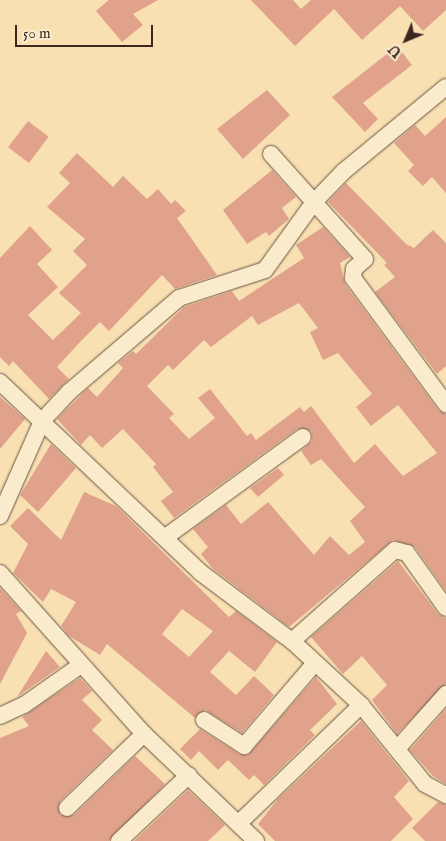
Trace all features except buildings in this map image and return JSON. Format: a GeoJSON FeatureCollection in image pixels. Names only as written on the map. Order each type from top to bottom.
{"type":"FeatureCollection","features":[{"type":"Feature","properties":{"kind":"street"},"geometry":{"type":"LineString","coordinates":[[0,516],[42,421],[179,298],[265,270],[314,202],[446,87]]}},
{"type":"Feature","properties":{"kind":"street"},"geometry":{"type":"LineString","coordinates":[[271,154],[365,259],[354,269],[353,278],[446,404]]}},
{"type":"Feature","properties":{"kind":"street"},"geometry":{"type":"LineString","coordinates":[[0,382],[167,536],[200,572],[292,641],[314,664],[361,705],[425,784],[446,795]]}},
{"type":"Feature","properties":{"kind":"street"},"geometry":{"type":"LineString","coordinates":[[167,536],[303,437]]}},
{"type":"Feature","properties":{"kind":"street"},"geometry":{"type":"LineString","coordinates":[[292,641],[395,550],[406,553],[446,608]]}},
{"type":"Feature","properties":{"kind":"street"},"geometry":{"type":"LineString","coordinates":[[0,573],[144,734],[256,841]]}},
{"type":"Feature","properties":{"kind":"street"},"geometry":{"type":"LineString","coordinates":[[204,720],[244,746],[314,664]]}},
{"type":"Feature","properties":{"kind":"street"},"geometry":{"type":"LineString","coordinates":[[0,716],[24,705],[82,665]]}},
{"type":"Feature","properties":{"kind":"street"},"geometry":{"type":"LineString","coordinates":[[397,749],[446,694]]}},
{"type":"Feature","properties":{"kind":"street"},"geometry":{"type":"LineString","coordinates":[[239,823],[361,705]]}},
{"type":"Feature","properties":{"kind":"street"},"geometry":{"type":"LineString","coordinates":[[68,808],[144,734]]}},
{"type":"Feature","properties":{"kind":"street"},"geometry":{"type":"LineString","coordinates":[[119,841],[189,775]]}}]}
